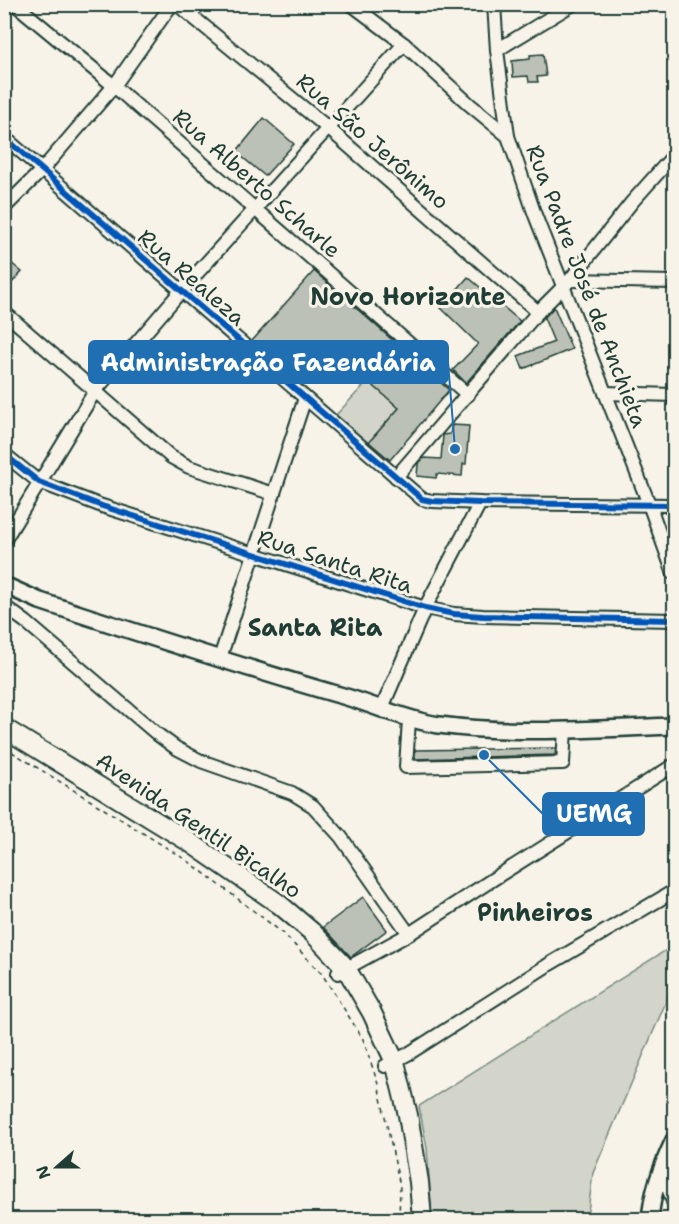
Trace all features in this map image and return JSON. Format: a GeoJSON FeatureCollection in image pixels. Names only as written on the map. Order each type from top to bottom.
{"type":"FeatureCollection","features":[{"type":"Feature","properties":{"kind":"main road","name":"Avenida Gentil Bicalho"},"geometry":{"type":"LineString","coordinates":[[4,728],[191,843],[279,904],[312,933],[372,1013],[408,1115],[422,1220]]}},
{"type":"Feature","properties":{"kind":"main road","name":"Avenida Gentil Bicalho"},"geometry":{"type":"LineString","coordinates":[[4,741],[148,829],[238,889],[342,970]]}},
{"type":"Feature","properties":{"kind":"main road","name":"Avenida Gentil Bicalho"},"geometry":{"type":"LineString","coordinates":[[390,1064],[411,1196],[411,1220]]}},
{"type":"Feature","properties":{"kind":"street","name":"Rua Alberto Scharle"},"geometry":{"type":"LineString","coordinates":[[15,4],[114,86],[468,395]]}},
{"type":"Feature","properties":{"kind":"street"},"geometry":{"type":"LineString","coordinates":[[4,208],[42,170],[114,86],[172,4]]}},
{"type":"Feature","properties":{"kind":"street","name":"Rua São Jerônimo"},"geometry":{"type":"LineString","coordinates":[[177,4],[327,128],[538,312]]}},
{"type":"Feature","properties":{"kind":"street"},"geometry":{"type":"LineString","coordinates":[[351,4],[404,44],[469,104],[508,136]]}},
{"type":"Feature","properties":{"kind":"street","name":"Rua Padre José de Anchieta"},"geometry":{"type":"LineString","coordinates":[[494,4],[497,50],[508,136],[535,215],[567,282],[605,393],[675,574]]}},
{"type":"Feature","properties":{"kind":"street"},"geometry":{"type":"LineString","coordinates":[[497,50],[573,4]]}},
{"type":"Feature","properties":{"kind":"street"},"geometry":{"type":"LineString","coordinates":[[4,541],[95,391],[181,291],[404,44]]}},
{"type":"Feature","properties":{"kind":"street","name":"Rua Realeza"},"geometry":{"type":"LineString","coordinates":[[4,137],[422,498],[432,501],[480,503],[675,505]]}},
{"type":"Feature","properties":{"kind":"street"},"geometry":{"type":"LineString","coordinates":[[396,477],[538,312],[567,282],[632,202],[669,169],[675,155]]}},
{"type":"Feature","properties":{"kind":"street"},"geometry":{"type":"LineString","coordinates":[[567,282],[675,282]]}},
{"type":"Feature","properties":{"kind":"street"},"geometry":{"type":"LineString","coordinates":[[4,312],[171,458],[189,467],[274,494]]}},
{"type":"Feature","properties":{"kind":"street"},"geometry":{"type":"LineString","coordinates":[[605,393],[675,395]]}},
{"type":"Feature","properties":{"kind":"street"},"geometry":{"type":"LineString","coordinates":[[220,658],[304,398]]}},
{"type":"Feature","properties":{"kind":"street","name":"Rua Santa Rita"},"geometry":{"type":"LineString","coordinates":[[4,454],[39,482],[102,506],[425,608],[454,614],[483,616],[675,620]]}},
{"type":"Feature","properties":{"kind":"street"},"geometry":{"type":"LineString","coordinates":[[382,708],[425,608],[480,503]]}},
{"type":"Feature","properties":{"kind":"street"},"geometry":{"type":"LineString","coordinates":[[4,585],[40,601],[280,678],[382,708],[409,719],[463,727],[565,730],[672,728]]}},
{"type":"Feature","properties":{"kind":"street"},"geometry":{"type":"LineString","coordinates":[[4,606],[176,748],[201,761],[292,793],[313,806],[340,837],[409,934]]}},
{"type":"Feature","properties":{"kind":"street"},"geometry":{"type":"LineString","coordinates":[[409,719],[406,767],[563,763],[565,730]]}},
{"type":"Feature","properties":{"kind":"street"},"geometry":{"type":"LineString","coordinates":[[342,970],[409,934],[675,765]]}},
{"type":"Feature","properties":{"kind":"street"},"geometry":{"type":"LineString","coordinates":[[390,1064],[548,965],[675,891]]}},
{"type":"Feature","properties":{"kind":"street"},"geometry":{"type":"LineString","coordinates":[[650,1220],[661,1169],[675,1140]]}},
{"type":"Feature","properties":{"kind":"street"},"geometry":{"type":"LineString","coordinates":[[661,1169],[675,1204]]}},
{"type":"Feature","properties":{"kind":"path"},"geometry":{"type":"LineString","coordinates":[[4,747],[188,861],[284,934],[322,974],[363,1039],[378,1084],[400,1186],[399,1220]]}},
{"type":"Feature","properties":{"kind":"shaded area"},"geometry":{"type":"Polygon","coordinates":[[[368,381],[399,408],[368,443],[336,415],[368,381]]]}},
{"type":"Feature","properties":{"kind":"shaded area"},"geometry":{"type":"Polygon","coordinates":[[[674,945],[674,983],[593,1173],[587,1219],[432,1219],[427,1148],[419,1106],[674,945]]]}},
{"type":"Feature","properties":{"kind":"building"},"geometry":{"type":"Polygon","coordinates":[[[543,54],[546,76],[537,77],[538,82],[529,82],[528,76],[513,77],[512,61],[530,59],[530,55],[543,54]]]}},
{"type":"Feature","properties":{"kind":"building"},"geometry":{"type":"Polygon","coordinates":[[[264,118],[294,144],[265,176],[236,152],[264,118]]]}},
{"type":"Feature","properties":{"kind":"building"},"geometry":{"type":"Polygon","coordinates":[[[10,262],[22,272],[4,291],[4,267],[10,262]]]}},
{"type":"Feature","properties":{"kind":"building"},"geometry":{"type":"Polygon","coordinates":[[[314,271],[449,390],[390,460],[369,442],[399,408],[322,341],[292,375],[252,341],[314,271]]]}},
{"type":"Feature","properties":{"kind":"building"},"geometry":{"type":"Polygon","coordinates":[[[468,277],[520,321],[466,383],[453,370],[478,344],[441,308],[468,277]]]}},
{"type":"Feature","properties":{"kind":"building"},"geometry":{"type":"Polygon","coordinates":[[[554,307],[572,349],[523,369],[518,356],[554,342],[544,318],[554,307]]]}},
{"type":"Feature","properties":{"kind":"building"},"geometry":{"type":"Polygon","coordinates":[[[452,425],[469,426],[466,464],[463,464],[462,476],[437,474],[436,478],[417,476],[418,464],[424,458],[441,459],[443,435],[450,434],[452,425]]]}},
{"type":"Feature","properties":{"kind":"building"},"geometry":{"type":"Polygon","coordinates":[[[556,748],[555,755],[415,759],[415,750],[556,748]]]}},
{"type":"Feature","properties":{"kind":"building"},"geometry":{"type":"Polygon","coordinates":[[[363,897],[387,930],[351,957],[323,927],[363,897]]]}},
{"type":"Feature","properties":{"kind":"cycle path"},"geometry":{"type":"LineString","coordinates":[[4,137],[422,499],[480,503],[674,505]]}},
{"type":"Feature","properties":{"kind":"cycle path"},"geometry":{"type":"LineString","coordinates":[[4,454],[39,482],[102,506],[425,608],[454,614],[483,616],[674,620]]}},
{"type":"Feature","properties":{"kind":"place","name":"Administração Fazendária"},"geometry":{"type":"Point","coordinates":[455,449]}},
{"type":"Feature","properties":{"kind":"place","name":"UEMG"},"geometry":{"type":"Point","coordinates":[484,755]}},
{"type":"Feature","properties":{"kind":"district","name":"Novo Horizonte"},"geometry":{"type":"Point","coordinates":[408,297]}},
{"type":"Feature","properties":{"kind":"district","name":"Santa Rita"},"geometry":{"type":"Point","coordinates":[315,628]}},
{"type":"Feature","properties":{"kind":"district","name":"Pinheiros"},"geometry":{"type":"Point","coordinates":[535,913]}}]}
